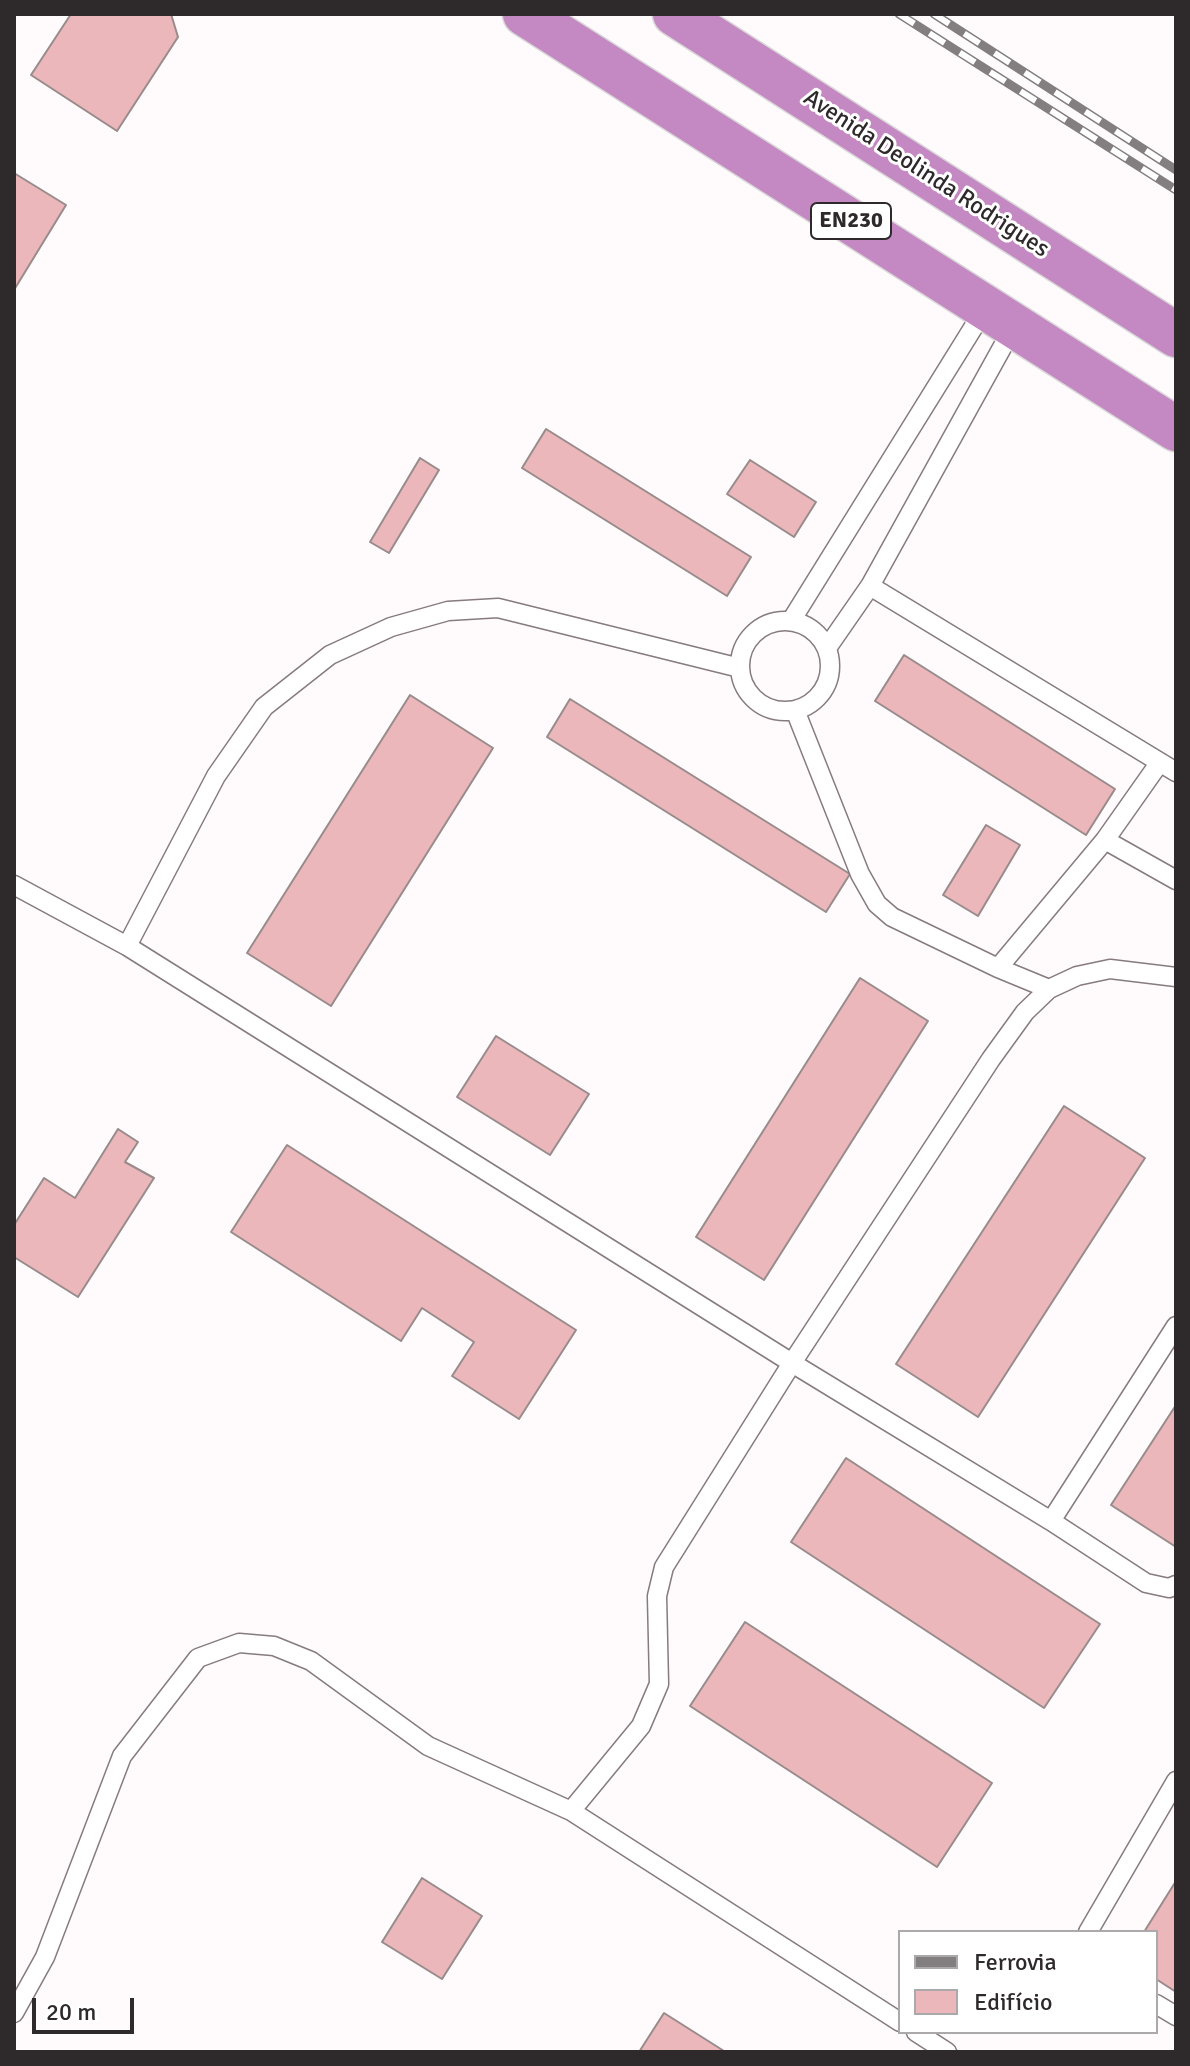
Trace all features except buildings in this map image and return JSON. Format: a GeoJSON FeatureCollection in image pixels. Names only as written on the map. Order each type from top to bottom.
{"type":"FeatureCollection","features":[{"type":"Feature","properties":{"kind":"highway","name":"EN230"},"geometry":{"type":"LineString","coordinates":[[525,14],[1176,429]]}},
{"type":"Feature","properties":{"kind":"highway","name":"Avenida Deolinda Rodrigues"},"geometry":{"type":"LineString","coordinates":[[675,14],[1176,335]]}},
{"type":"Feature","properties":{"kind":"lane"},"geometry":{"type":"LineString","coordinates":[[827,648],[870,586],[1000,316]]}},
{"type":"Feature","properties":{"kind":"lane"},"geometry":{"type":"LineString","coordinates":[[791,621],[1000,316]]}},
{"type":"Feature","properties":{"kind":"lane"},"geometry":{"type":"LineString","coordinates":[[870,586],[1168,767],[998,968]]}},
{"type":"Feature","properties":{"kind":"lane"},"geometry":{"type":"LineString","coordinates":[[127,946],[216,776],[264,707],[342,649],[391,627],[448,611],[498,608],[740,668]]}},
{"type":"Feature","properties":{"kind":"lane"},"geometry":{"type":"LineString","coordinates":[[775,621],[806,625],[827,648],[830,663],[828,679],[821,693],[795,710],[764,706],[751,696],[743,683],[741,652],[749,638],[775,621]]}},
{"type":"Feature","properties":{"kind":"lane"},"geometry":{"type":"LineString","coordinates":[[795,710],[860,874],[877,904],[892,917],[1049,989]]}},
{"type":"Feature","properties":{"kind":"lane"},"geometry":{"type":"LineString","coordinates":[[1105,840],[1176,880]]}},
{"type":"Feature","properties":{"kind":"lane"},"geometry":{"type":"LineString","coordinates":[[14,885],[127,946],[1146,1583],[1169,1588],[1176,1585]]}},
{"type":"Feature","properties":{"kind":"lane"},"geometry":{"type":"LineString","coordinates":[[571,1811],[641,1726],[659,1684],[657,1596],[664,1567],[792,1363],[1025,1012],[1049,989],[1077,976],[1110,969],[1176,977]]}},
{"type":"Feature","properties":{"kind":"lane"},"geometry":{"type":"LineString","coordinates":[[1051,1521],[1176,1326]]}},
{"type":"Feature","properties":{"kind":"lane"},"geometry":{"type":"LineString","coordinates":[[14,2013],[45,1957],[122,1756],[198,1658],[239,1643],[274,1646],[311,1661],[428,1746],[571,1811],[898,2021]]}},
{"type":"Feature","properties":{"kind":"lane"},"geometry":{"type":"LineString","coordinates":[[1089,1930],[1176,1781]]}},
{"type":"Feature","properties":{"kind":"lane"},"geometry":{"type":"LineString","coordinates":[[1158,2005],[1176,2016]]}},
{"type":"Feature","properties":{"kind":"lane"},"geometry":{"type":"LineString","coordinates":[[919,2034],[947,2052]]}},
{"type":"Feature","properties":{"kind":"railway"},"geometry":{"type":"LineString","coordinates":[[899,14],[1176,190]]}},
{"type":"Feature","properties":{"kind":"railway"},"geometry":{"type":"LineString","coordinates":[[934,14],[1176,170]]}}]}
